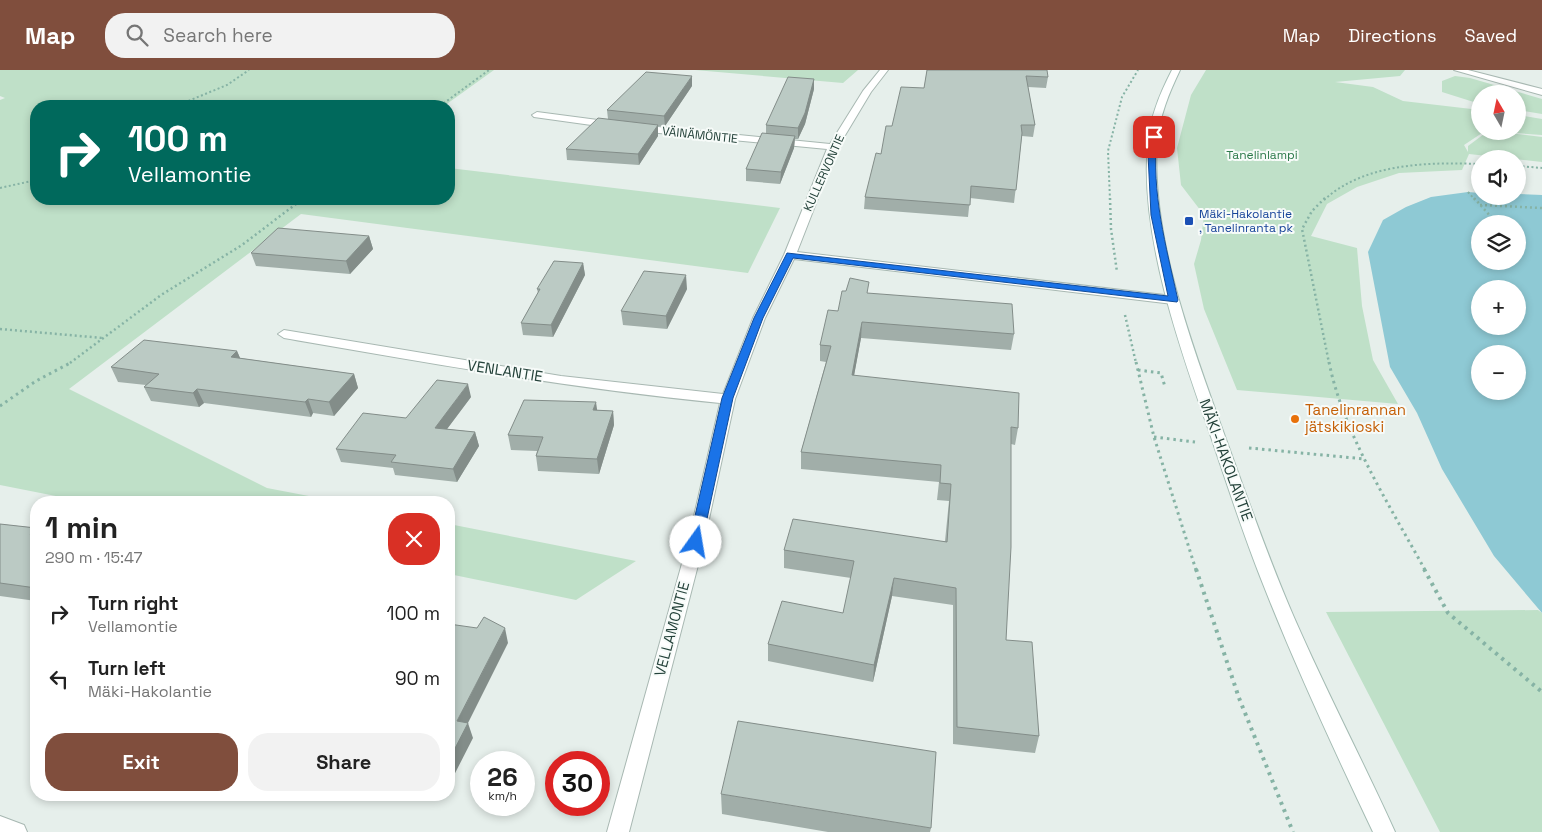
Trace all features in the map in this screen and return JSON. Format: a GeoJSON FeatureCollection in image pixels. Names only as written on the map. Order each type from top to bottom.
{"type":"FeatureCollection","features":[{"type":"Feature","properties":{"kind":"street","name":"KULLERVONTIE"},"geometry":{"type":"LineString","coordinates":[[790,255],[833,146],[867,91],[884,70]]}},
{"type":"Feature","properties":{"kind":"street","name":"MÄKI-HAKOLANTIE"},"geometry":{"type":"LineString","coordinates":[[1176,70],[1156,119],[1152,154],[1155,215],[1173,300],[1194,370],[1262,560],[1341,744],[1384,832]]}},
{"type":"Feature","properties":{"kind":"street"},"geometry":{"type":"LineString","coordinates":[[1458,70],[1542,92]]}},
{"type":"Feature","properties":{"kind":"street","name":"VÄINÄMÖNTIE"},"geometry":{"type":"LineString","coordinates":[[537,115],[625,127],[833,146]]}},
{"type":"Feature","properties":{"kind":"street"},"geometry":{"type":"LineString","coordinates":[[790,255],[1173,300]]}},
{"type":"Feature","properties":{"kind":"street","name":"VELLAMONTIE"},"geometry":{"type":"LineString","coordinates":[[618,832],[696,542],[728,398],[758,318],[790,255]]}},
{"type":"Feature","properties":{"kind":"street","name":"VENLANTIE"},"geometry":{"type":"LineString","coordinates":[[284,334],[481,367],[660,393],[728,398]]}},
{"type":"Feature","properties":{"kind":"street"},"geometry":{"type":"LineString","coordinates":[[0,826],[16,832]]}},
{"type":"Feature","properties":{"kind":"path"},"geometry":{"type":"LineString","coordinates":[[191,100],[227,85],[249,70]]}},
{"type":"Feature","properties":{"kind":"path"},"geometry":{"type":"LineString","coordinates":[[448,100],[489,70]]}},
{"type":"Feature","properties":{"kind":"path"},"geometry":{"type":"LineString","coordinates":[[1138,70],[1122,97],[1108,151],[1111,229],[1120,294],[1154,437],[1194,564],[1239,698],[1293,832]]}},
{"type":"Feature","properties":{"kind":"path"},"geometry":{"type":"LineString","coordinates":[[1471,164],[1418,166],[1374,173],[1337,190],[1314,209],[1302,229],[1334,387],[1365,458],[1448,613],[1542,692]]}},
{"type":"Feature","properties":{"kind":"path"},"geometry":{"type":"LineString","coordinates":[[1526,167],[1542,168]]}},
{"type":"Feature","properties":{"kind":"path"},"geometry":{"type":"LineString","coordinates":[[0,188],[30,181]]}},
{"type":"Feature","properties":{"kind":"path"},"geometry":{"type":"LineString","coordinates":[[1468,192],[1471,195]]}},
{"type":"Feature","properties":{"kind":"path"},"geometry":{"type":"LineString","coordinates":[[0,406],[36,381],[72,362],[161,295],[242,245],[295,205]]}},
{"type":"Feature","properties":{"kind":"path"},"geometry":{"type":"LineString","coordinates":[[1480,205],[1542,208]]}},
{"type":"Feature","properties":{"kind":"path"},"geometry":{"type":"LineString","coordinates":[[1480,205],[1490,215]]}},
{"type":"Feature","properties":{"kind":"path"},"geometry":{"type":"LineString","coordinates":[[0,329],[104,338]]}},
{"type":"Feature","properties":{"kind":"path"},"geometry":{"type":"LineString","coordinates":[[1138,370],[1161,373],[1165,387]]}},
{"type":"Feature","properties":{"kind":"path"},"geometry":{"type":"LineString","coordinates":[[1154,437],[1365,458]]}},
{"type":"Feature","properties":{"kind":"green space"},"geometry":{"type":"Polygon","coordinates":[[[0,70],[494,70],[452,100],[30,100],[30,205],[455,205],[455,169],[780,208],[748,273],[301,214],[69,389],[267,488],[309,496],[56,496],[0,485],[0,100],[5,98],[0,96],[0,70]]]}},
{"type":"Feature","properties":{"kind":"green space"},"geometry":{"type":"Polygon","coordinates":[[[695,70],[858,70],[843,83],[695,70]]]}},
{"type":"Feature","properties":{"kind":"green space","name":"Tanelinlampi"},"geometry":{"type":"Polygon","coordinates":[[[1206,70],[1405,70],[1400,76],[1335,82],[1373,87],[1403,101],[1471,109],[1472,140],[1464,145],[1468,152],[1468,146],[1476,140],[1526,140],[1526,135],[1542,137],[1542,162],[1526,160],[1526,150],[1471,150],[1471,154],[1469,154],[1462,170],[1399,173],[1357,187],[1327,204],[1311,236],[1357,248],[1362,306],[1373,360],[1398,404],[1237,390],[1204,309],[1194,264],[1201,240],[1204,215],[1181,185],[1177,148],[1191,95],[1206,70]]]}},
{"type":"Feature","properties":{"kind":"green space"},"geometry":{"type":"Polygon","coordinates":[[[1455,76],[1494,85],[1471,85],[1471,101],[1442,92],[1442,81],[1455,76]]]}},
{"type":"Feature","properties":{"kind":"green space"},"geometry":{"type":"Polygon","coordinates":[[[1526,94],[1542,99],[1542,114],[1526,111],[1526,94]]]}},
{"type":"Feature","properties":{"kind":"green space","name":"Tanelinlampi"},"geometry":{"type":"Polygon","coordinates":[[[1526,116],[1542,119],[1542,135],[1526,134],[1526,116]]]}},
{"type":"Feature","properties":{"kind":"green space"},"geometry":{"type":"Polygon","coordinates":[[[455,525],[636,561],[576,600],[455,575],[455,525]]]}},
{"type":"Feature","properties":{"kind":"green space"},"geometry":{"type":"Polygon","coordinates":[[[1538,610],[1542,613],[1542,832],[1440,832],[1326,612],[1538,610]]]}},
{"type":"Feature","properties":{"kind":"water"},"geometry":{"type":"Polygon","coordinates":[[[1468,192],[1471,192],[1471,205],[1526,205],[1526,194],[1542,195],[1542,613],[1494,556],[1442,469],[1417,413],[1390,367],[1368,252],[1383,220],[1406,207],[1431,197],[1468,192]]]}},
{"type":"Feature","properties":{"kind":"building"},"geometry":{"type":"Polygon","coordinates":[[[927,70],[1047,70],[1048,77],[1026,76],[1035,125],[1021,125],[1022,133],[1016,190],[971,186],[970,205],[865,197],[876,153],[881,154],[886,126],[892,126],[901,87],[924,88],[927,70]]]}},
{"type":"Feature","properties":{"kind":"building"},"geometry":{"type":"Polygon","coordinates":[[[646,72],[692,76],[664,116],[607,110],[646,72]]]}},
{"type":"Feature","properties":{"kind":"building"},"geometry":{"type":"Polygon","coordinates":[[[788,77],[814,79],[805,113],[798,128],[766,125],[788,77]]]}},
{"type":"Feature","properties":{"kind":"building"},"geometry":{"type":"Polygon","coordinates":[[[598,118],[658,125],[638,154],[566,149],[598,118]]]}},
{"type":"Feature","properties":{"kind":"building"},"geometry":{"type":"Polygon","coordinates":[[[762,133],[795,136],[781,172],[746,169],[762,133]]]}},
{"type":"Feature","properties":{"kind":"building"},"geometry":{"type":"Polygon","coordinates":[[[278,228],[369,236],[346,261],[251,253],[278,228]]]}},
{"type":"Feature","properties":{"kind":"building"},"geometry":{"type":"Polygon","coordinates":[[[554,261],[583,263],[551,325],[521,323],[540,289],[537,289],[554,261]]]}},
{"type":"Feature","properties":{"kind":"building"},"geometry":{"type":"Polygon","coordinates":[[[644,271],[686,275],[666,316],[621,311],[644,271]]]}},
{"type":"Feature","properties":{"kind":"building"},"geometry":{"type":"Polygon","coordinates":[[[850,278],[869,282],[867,293],[1012,304],[1014,334],[862,322],[852,375],[1019,393],[1018,428],[1011,427],[1011,547],[1006,640],[1032,642],[1039,736],[957,727],[956,588],[894,578],[874,665],[768,644],[782,601],[843,613],[854,561],[784,550],[793,519],[947,542],[951,484],[940,483],[941,465],[801,452],[831,346],[820,345],[828,310],[838,311],[842,291],[846,291],[850,278]]]}},
{"type":"Feature","properties":{"kind":"building"},"geometry":{"type":"Polygon","coordinates":[[[144,340],[237,351],[231,357],[354,374],[329,402],[308,399],[305,402],[197,389],[193,393],[144,387],[159,374],[111,367],[144,340]]]}},
{"type":"Feature","properties":{"kind":"building"},"geometry":{"type":"Polygon","coordinates":[[[437,380],[468,384],[435,428],[475,432],[453,469],[391,462],[396,455],[336,449],[363,413],[406,418],[437,380]]]}},
{"type":"Feature","properties":{"kind":"building"},"geometry":{"type":"Polygon","coordinates":[[[524,400],[596,402],[593,410],[613,411],[597,459],[536,456],[543,437],[508,435],[524,400]]]}},
{"type":"Feature","properties":{"kind":"building"},"geometry":{"type":"Polygon","coordinates":[[[0,524],[30,527],[30,587],[0,583],[0,524]]]}},
{"type":"Feature","properties":{"kind":"building"},"geometry":{"type":"Polygon","coordinates":[[[484,617],[505,628],[457,721],[468,723],[455,748],[455,625],[477,628],[484,617]]]}},
{"type":"Feature","properties":{"kind":"building"},"geometry":{"type":"Polygon","coordinates":[[[738,721],[936,752],[931,828],[721,794],[738,721]]]}},
{"type":"Feature","properties":{"kind":"place","name":"Mäki-Hakolantie , Tanelinranta pk"},"geometry":{"type":"Point","coordinates":[1189,221]}},
{"type":"Feature","properties":{"kind":"place","name":"Tanelinrannan jätskikioski"},"geometry":{"type":"Point","coordinates":[1295,419]}},
{"type":"Feature","properties":{"kind":"route"},"geometry":{"type":"LineString","coordinates":[[696,542],[728,398],[758,318],[790,255],[1173,300],[1155,215],[1152,154],[1154,137]]}}]}
